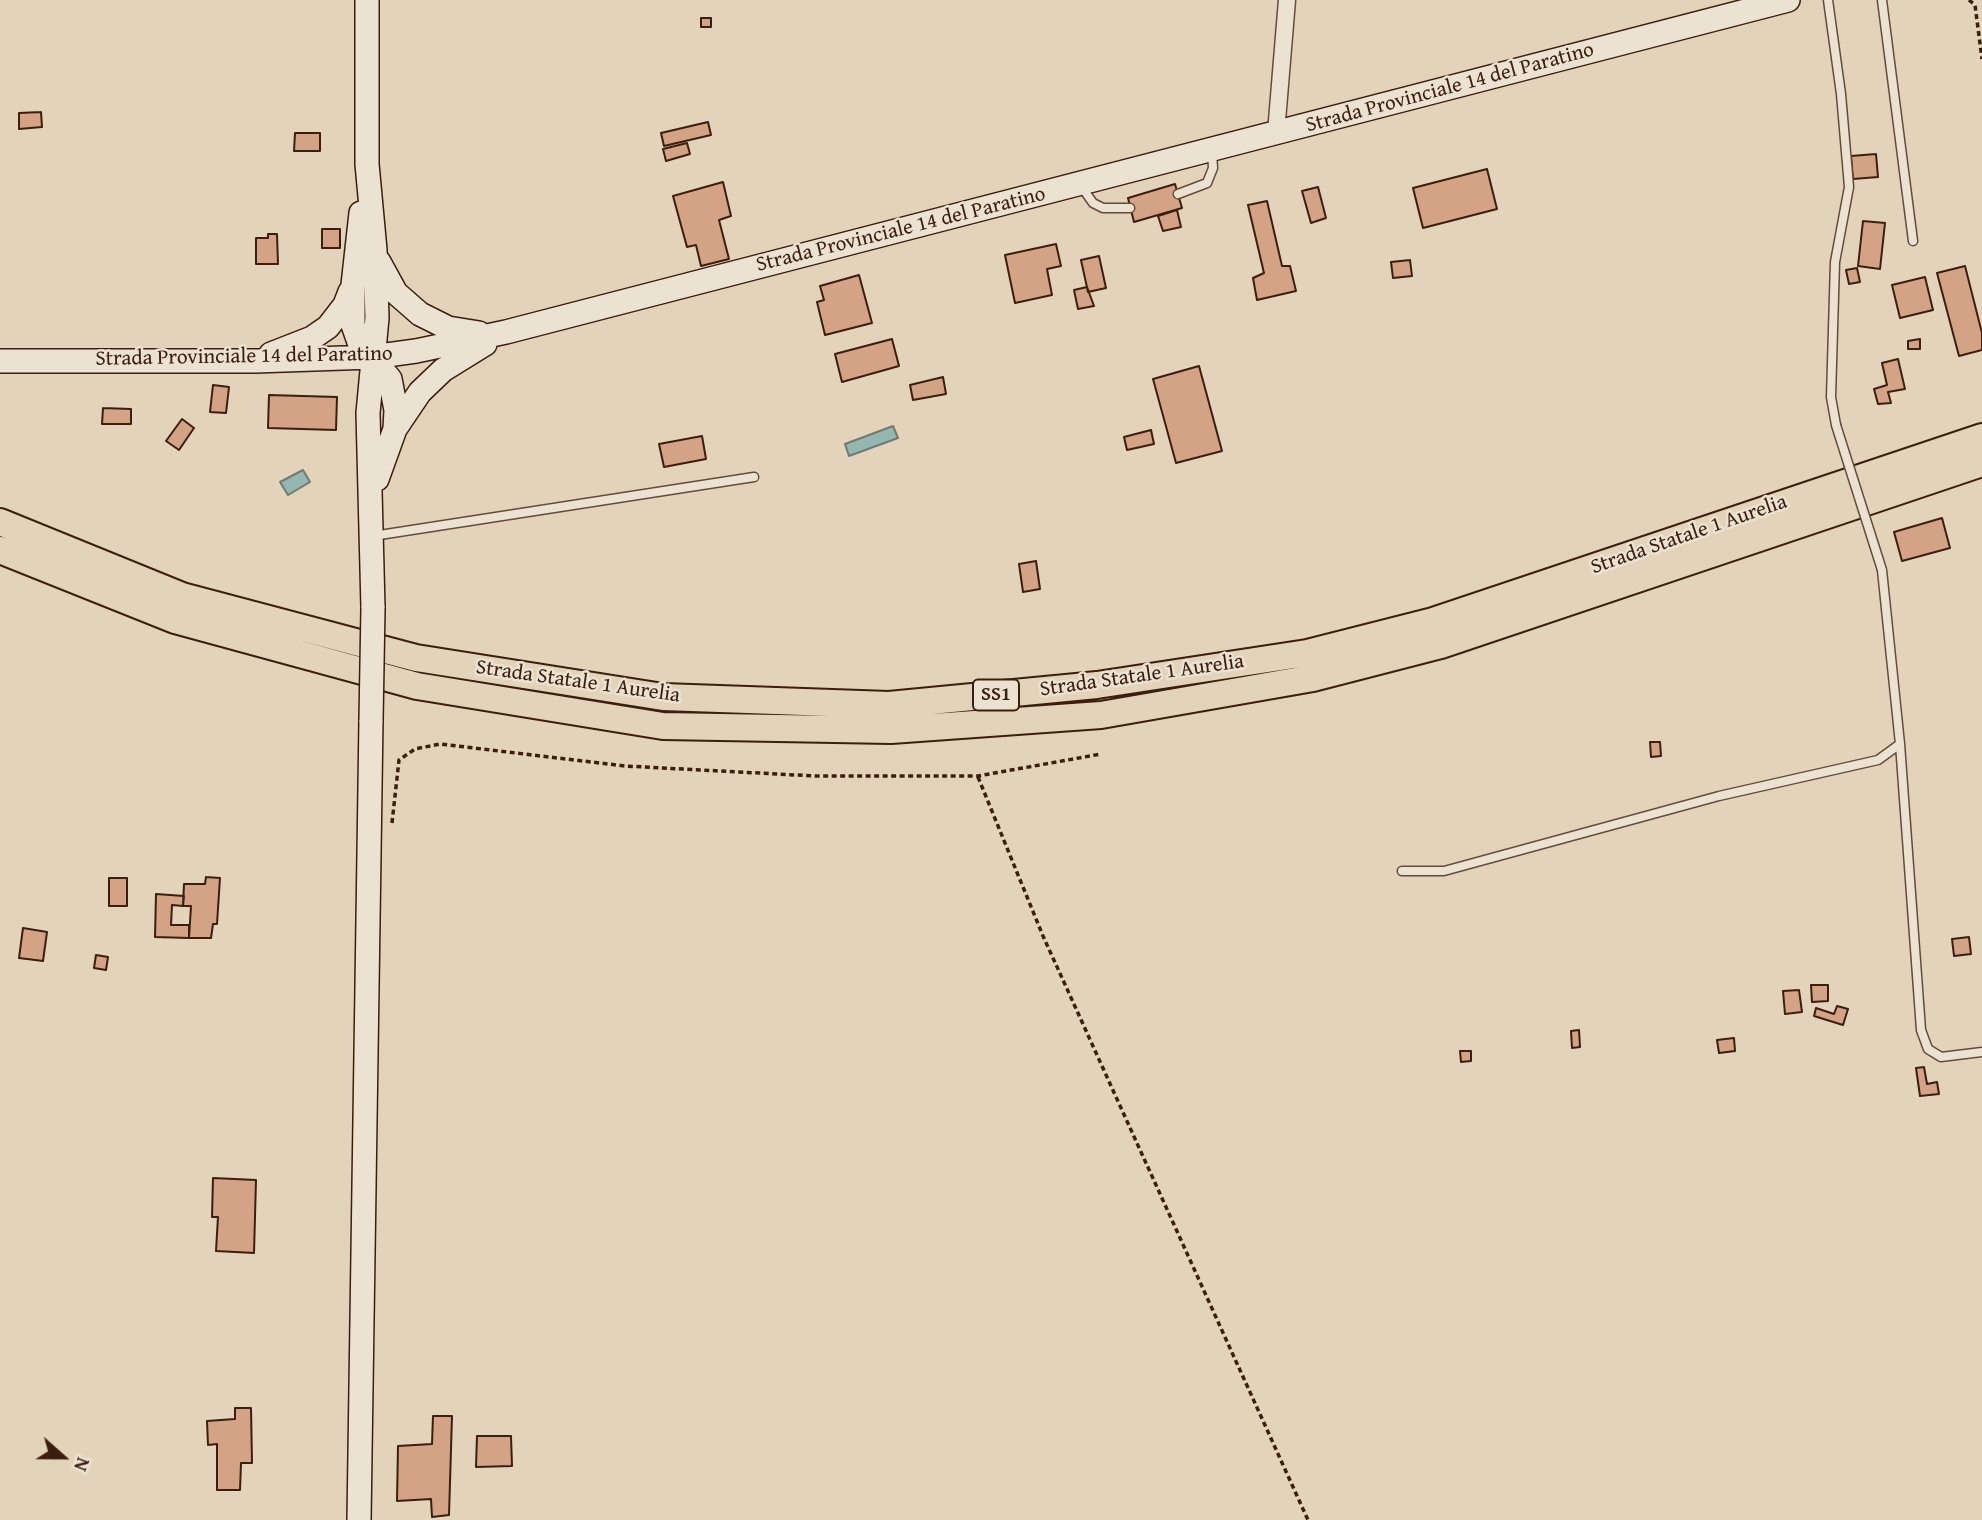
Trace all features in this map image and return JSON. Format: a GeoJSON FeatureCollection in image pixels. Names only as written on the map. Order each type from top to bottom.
{"type":"FeatureCollection","features":[{"type":"Feature","properties":{"kind":"highway","name":"Strada Statale 1 Aurelia"},"geometry":{"type":"LineString","coordinates":[[0,522],[182,596],[416,658],[663,697],[889,705],[1097,685],[1307,653],[1433,621],[1982,437]]}},
{"type":"Feature","properties":{"kind":"highway","name":"Strada Statale 1 Aurelia"},"geometry":{"type":"LineString","coordinates":[[0,550],[175,620],[416,686],[663,726],[891,730],[1101,715],[1313,678],[1441,645],[1982,463]]}},
{"type":"Feature","properties":{"kind":"main road"},"geometry":{"type":"LineString","coordinates":[[359,1520],[373,608],[373,495],[368,413],[377,318],[375,250],[367,164],[367,0]]}},
{"type":"Feature","properties":{"kind":"main road","name":"Strada Provinciale 14 del Paratino"},"geometry":{"type":"LineString","coordinates":[[0,361],[255,361],[372,357],[416,351],[506,332],[1788,0]]}},
{"type":"Feature","properties":{"kind":"main road"},"geometry":{"type":"LineString","coordinates":[[367,164],[353,285],[355,336],[390,379],[396,410],[395,429]]}},
{"type":"Feature","properties":{"kind":"main road"},"geometry":{"type":"LineString","coordinates":[[375,250],[384,274],[396,293],[420,314],[463,332],[506,332]]}},
{"type":"Feature","properties":{"kind":"main road"},"geometry":{"type":"LineString","coordinates":[[255,361],[300,343],[328,327],[345,305],[353,285]]}},
{"type":"Feature","properties":{"kind":"main road"},"geometry":{"type":"LineString","coordinates":[[373,495],[395,429],[419,392],[443,370],[506,332]]}},
{"type":"Feature","properties":{"kind":"street"},"geometry":{"type":"LineString","coordinates":[[1276,133],[1287,0]]}},
{"type":"Feature","properties":{"kind":"lane"},"geometry":{"type":"LineString","coordinates":[[1828,0],[1841,94],[1849,187],[1835,262],[1831,397],[1836,425],[1882,570],[1900,744],[1921,1030],[1928,1049],[1941,1057],[1982,1052]]}},
{"type":"Feature","properties":{"kind":"lane"},"geometry":{"type":"LineString","coordinates":[[1882,0],[1913,241]]}},
{"type":"Feature","properties":{"kind":"lane"},"geometry":{"type":"LineString","coordinates":[[1178,194],[1207,183],[1213,167],[1212,150]]}},
{"type":"Feature","properties":{"kind":"lane"},"geometry":{"type":"LineString","coordinates":[[1079,184],[1093,203],[1120,210],[1130,208]]}},
{"type":"Feature","properties":{"kind":"lane"},"geometry":{"type":"LineString","coordinates":[[373,536],[754,477]]}},
{"type":"Feature","properties":{"kind":"lane"},"geometry":{"type":"LineString","coordinates":[[1402,871],[1444,871],[1719,796],[1878,760],[1900,744]]}},
{"type":"Feature","properties":{"kind":"path"},"geometry":{"type":"LineString","coordinates":[[1969,0],[1975,5],[1982,60]]}},
{"type":"Feature","properties":{"kind":"path"},"geometry":{"type":"LineString","coordinates":[[392,831],[399,760],[415,749],[440,744],[625,766],[815,776],[978,776],[1101,754]]}},
{"type":"Feature","properties":{"kind":"path"},"geometry":{"type":"LineString","coordinates":[[978,776],[1043,936],[1308,1520]]}},
{"type":"Feature","properties":{"kind":"water"},"geometry":{"type":"Polygon","coordinates":[[[893,426],[898,438],[849,456],[845,444],[893,426]]]}},
{"type":"Feature","properties":{"kind":"water"},"geometry":{"type":"Polygon","coordinates":[[[303,470],[310,482],[288,495],[280,482],[303,470]]]}},
{"type":"Feature","properties":{"kind":"building"},"geometry":{"type":"Polygon","coordinates":[[[701,18],[711,18],[711,27],[701,27],[701,18]]]}},
{"type":"Feature","properties":{"kind":"building"},"geometry":{"type":"Polygon","coordinates":[[[41,112],[42,127],[19,129],[19,113],[41,112]]]}},
{"type":"Feature","properties":{"kind":"building"},"geometry":{"type":"Polygon","coordinates":[[[708,122],[711,135],[664,146],[661,133],[708,122]]]}},
{"type":"Feature","properties":{"kind":"building"},"geometry":{"type":"Polygon","coordinates":[[[295,133],[320,133],[320,151],[294,151],[295,133]]]}},
{"type":"Feature","properties":{"kind":"building"},"geometry":{"type":"Polygon","coordinates":[[[687,143],[690,154],[666,161],[663,149],[687,143]]]}},
{"type":"Feature","properties":{"kind":"building"},"geometry":{"type":"Polygon","coordinates":[[[1876,154],[1878,177],[1853,179],[1851,156],[1876,154]]]}},
{"type":"Feature","properties":{"kind":"building"},"geometry":{"type":"Polygon","coordinates":[[[1487,169],[1497,209],[1423,228],[1413,188],[1487,169]]]}},
{"type":"Feature","properties":{"kind":"building"},"geometry":{"type":"Polygon","coordinates":[[[723,182],[731,216],[719,220],[729,259],[701,266],[696,245],[687,247],[673,196],[723,182]]]}},
{"type":"Feature","properties":{"kind":"building"},"geometry":{"type":"Polygon","coordinates":[[[1175,184],[1182,208],[1134,222],[1128,198],[1175,184]]]}},
{"type":"Feature","properties":{"kind":"building"},"geometry":{"type":"Polygon","coordinates":[[[1318,187],[1326,218],[1311,223],[1302,191],[1318,187]]]}},
{"type":"Feature","properties":{"kind":"building"},"geometry":{"type":"Polygon","coordinates":[[[1267,201],[1282,266],[1290,266],[1296,291],[1257,300],[1253,278],[1264,273],[1248,205],[1267,201]]]}},
{"type":"Feature","properties":{"kind":"building"},"geometry":{"type":"Polygon","coordinates":[[[1177,210],[1181,227],[1163,231],[1158,216],[1177,210]]]}},
{"type":"Feature","properties":{"kind":"building"},"geometry":{"type":"Polygon","coordinates":[[[1863,221],[1885,223],[1880,269],[1858,266],[1863,221]]]}},
{"type":"Feature","properties":{"kind":"building"},"geometry":{"type":"Polygon","coordinates":[[[322,229],[340,229],[340,248],[322,248],[322,229]]]}},
{"type":"Feature","properties":{"kind":"building"},"geometry":{"type":"Polygon","coordinates":[[[268,234],[277,234],[278,264],[256,264],[256,238],[268,238],[268,234]]]}},
{"type":"Feature","properties":{"kind":"building"},"geometry":{"type":"Polygon","coordinates":[[[1056,244],[1061,266],[1047,269],[1052,295],[1015,303],[1005,255],[1056,244]]]}},
{"type":"Feature","properties":{"kind":"building"},"geometry":{"type":"Polygon","coordinates":[[[1099,256],[1106,288],[1088,292],[1081,260],[1099,256]]]}},
{"type":"Feature","properties":{"kind":"building"},"geometry":{"type":"Polygon","coordinates":[[[1410,260],[1412,276],[1393,278],[1391,262],[1410,260]]]}},
{"type":"Feature","properties":{"kind":"building"},"geometry":{"type":"Polygon","coordinates":[[[1965,266],[1982,333],[1982,350],[1959,356],[1937,273],[1965,266]]]}},
{"type":"Feature","properties":{"kind":"building"},"geometry":{"type":"Polygon","coordinates":[[[1857,268],[1860,282],[1849,284],[1846,270],[1857,268]]]}},
{"type":"Feature","properties":{"kind":"building"},"geometry":{"type":"Polygon","coordinates":[[[859,275],[872,323],[825,335],[817,302],[824,300],[820,286],[859,275]]]}},
{"type":"Feature","properties":{"kind":"building"},"geometry":{"type":"Polygon","coordinates":[[[1925,277],[1933,310],[1900,318],[1892,285],[1925,277]]]}},
{"type":"Feature","properties":{"kind":"building"},"geometry":{"type":"Polygon","coordinates":[[[1087,287],[1094,306],[1078,309],[1074,290],[1087,287]]]}},
{"type":"Feature","properties":{"kind":"building"},"geometry":{"type":"Polygon","coordinates":[[[892,339],[899,366],[842,382],[835,354],[892,339]]]}},
{"type":"Feature","properties":{"kind":"building"},"geometry":{"type":"Polygon","coordinates":[[[1920,339],[1920,349],[1908,349],[1908,341],[1920,339]]]}},
{"type":"Feature","properties":{"kind":"building"},"geometry":{"type":"Polygon","coordinates":[[[1898,359],[1905,389],[1888,392],[1891,403],[1878,404],[1874,389],[1887,385],[1882,363],[1898,359]]]}},
{"type":"Feature","properties":{"kind":"building"},"geometry":{"type":"Polygon","coordinates":[[[1199,366],[1222,451],[1176,463],[1153,379],[1199,366]]]}},
{"type":"Feature","properties":{"kind":"building"},"geometry":{"type":"Polygon","coordinates":[[[943,377],[946,394],[913,400],[910,385],[943,377]]]}},
{"type":"Feature","properties":{"kind":"building"},"geometry":{"type":"Polygon","coordinates":[[[213,385],[229,387],[226,413],[210,412],[213,385]]]}},
{"type":"Feature","properties":{"kind":"building"},"geometry":{"type":"Polygon","coordinates":[[[269,395],[337,397],[336,430],[268,428],[269,395]]]}},
{"type":"Feature","properties":{"kind":"building"},"geometry":{"type":"Polygon","coordinates":[[[103,408],[131,409],[131,424],[102,424],[103,408]]]}},
{"type":"Feature","properties":{"kind":"building"},"geometry":{"type":"Polygon","coordinates":[[[182,419],[194,428],[179,450],[166,441],[182,419]]]}},
{"type":"Feature","properties":{"kind":"building"},"geometry":{"type":"Polygon","coordinates":[[[1151,430],[1154,444],[1127,450],[1124,437],[1151,430]]]}},
{"type":"Feature","properties":{"kind":"building"},"geometry":{"type":"Polygon","coordinates":[[[702,436],[706,459],[664,467],[659,444],[702,436]]]}},
{"type":"Feature","properties":{"kind":"building"},"geometry":{"type":"Polygon","coordinates":[[[1942,518],[1950,548],[1902,561],[1894,532],[1942,518]]]}},
{"type":"Feature","properties":{"kind":"building"},"geometry":{"type":"Polygon","coordinates":[[[1036,561],[1040,589],[1023,592],[1019,564],[1036,561]]]}},
{"type":"Feature","properties":{"kind":"building"},"geometry":{"type":"Polygon","coordinates":[[[1650,742],[1660,742],[1661,756],[1651,757],[1650,742]]]}},
{"type":"Feature","properties":{"kind":"building"},"geometry":{"type":"Polygon","coordinates":[[[206,877],[220,878],[217,924],[213,924],[211,938],[189,938],[191,906],[183,906],[184,884],[205,884],[206,877]]]}},
{"type":"Feature","properties":{"kind":"building"},"geometry":{"type":"Polygon","coordinates":[[[109,878],[127,878],[127,906],[109,906],[109,878]]]}},
{"type":"Feature","properties":{"kind":"building"},"geometry":{"type":"Polygon","coordinates":[[[156,894],[184,896],[183,906],[172,905],[171,925],[189,925],[189,938],[155,937],[156,894]]]}},
{"type":"Feature","properties":{"kind":"building"},"geometry":{"type":"Polygon","coordinates":[[[23,928],[47,932],[43,961],[19,958],[23,928]]]}},
{"type":"Feature","properties":{"kind":"building"},"geometry":{"type":"Polygon","coordinates":[[[1969,937],[1971,954],[1954,956],[1952,939],[1969,937]]]}},
{"type":"Feature","properties":{"kind":"building"},"geometry":{"type":"Polygon","coordinates":[[[96,955],[108,957],[106,970],[94,968],[96,955]]]}},
{"type":"Feature","properties":{"kind":"building"},"geometry":{"type":"Polygon","coordinates":[[[1811,985],[1828,985],[1828,1001],[1812,1002],[1811,985]]]}},
{"type":"Feature","properties":{"kind":"building"},"geometry":{"type":"Polygon","coordinates":[[[1799,990],[1802,1012],[1785,1014],[1783,991],[1799,990]]]}},
{"type":"Feature","properties":{"kind":"building"},"geometry":{"type":"Polygon","coordinates":[[[1837,1006],[1848,1009],[1843,1025],[1814,1016],[1816,1008],[1834,1014],[1837,1006]]]}},
{"type":"Feature","properties":{"kind":"building"},"geometry":{"type":"Polygon","coordinates":[[[1579,1030],[1580,1047],[1572,1048],[1571,1031],[1579,1030]]]}},
{"type":"Feature","properties":{"kind":"building"},"geometry":{"type":"Polygon","coordinates":[[[1734,1038],[1735,1051],[1719,1053],[1717,1040],[1734,1038]]]}},
{"type":"Feature","properties":{"kind":"building"},"geometry":{"type":"Polygon","coordinates":[[[1460,1051],[1471,1051],[1471,1061],[1461,1062],[1460,1051]]]}},
{"type":"Feature","properties":{"kind":"building"},"geometry":{"type":"Polygon","coordinates":[[[1924,1067],[1927,1084],[1937,1082],[1939,1094],[1920,1096],[1916,1068],[1924,1067]]]}},
{"type":"Feature","properties":{"kind":"building"},"geometry":{"type":"Polygon","coordinates":[[[213,1178],[256,1180],[254,1253],[216,1251],[218,1217],[212,1217],[213,1178]]]}},
{"type":"Feature","properties":{"kind":"building"},"geometry":{"type":"Polygon","coordinates":[[[235,1408],[251,1408],[252,1463],[241,1463],[240,1490],[217,1490],[217,1444],[208,1445],[207,1421],[235,1419],[235,1408]]]}},
{"type":"Feature","properties":{"kind":"building"},"geometry":{"type":"Polygon","coordinates":[[[433,1416],[452,1416],[449,1515],[432,1517],[431,1499],[397,1501],[398,1446],[432,1444],[433,1416]]]}},
{"type":"Feature","properties":{"kind":"building"},"geometry":{"type":"Polygon","coordinates":[[[477,1436],[511,1436],[512,1466],[476,1467],[477,1436]]]}}]}
